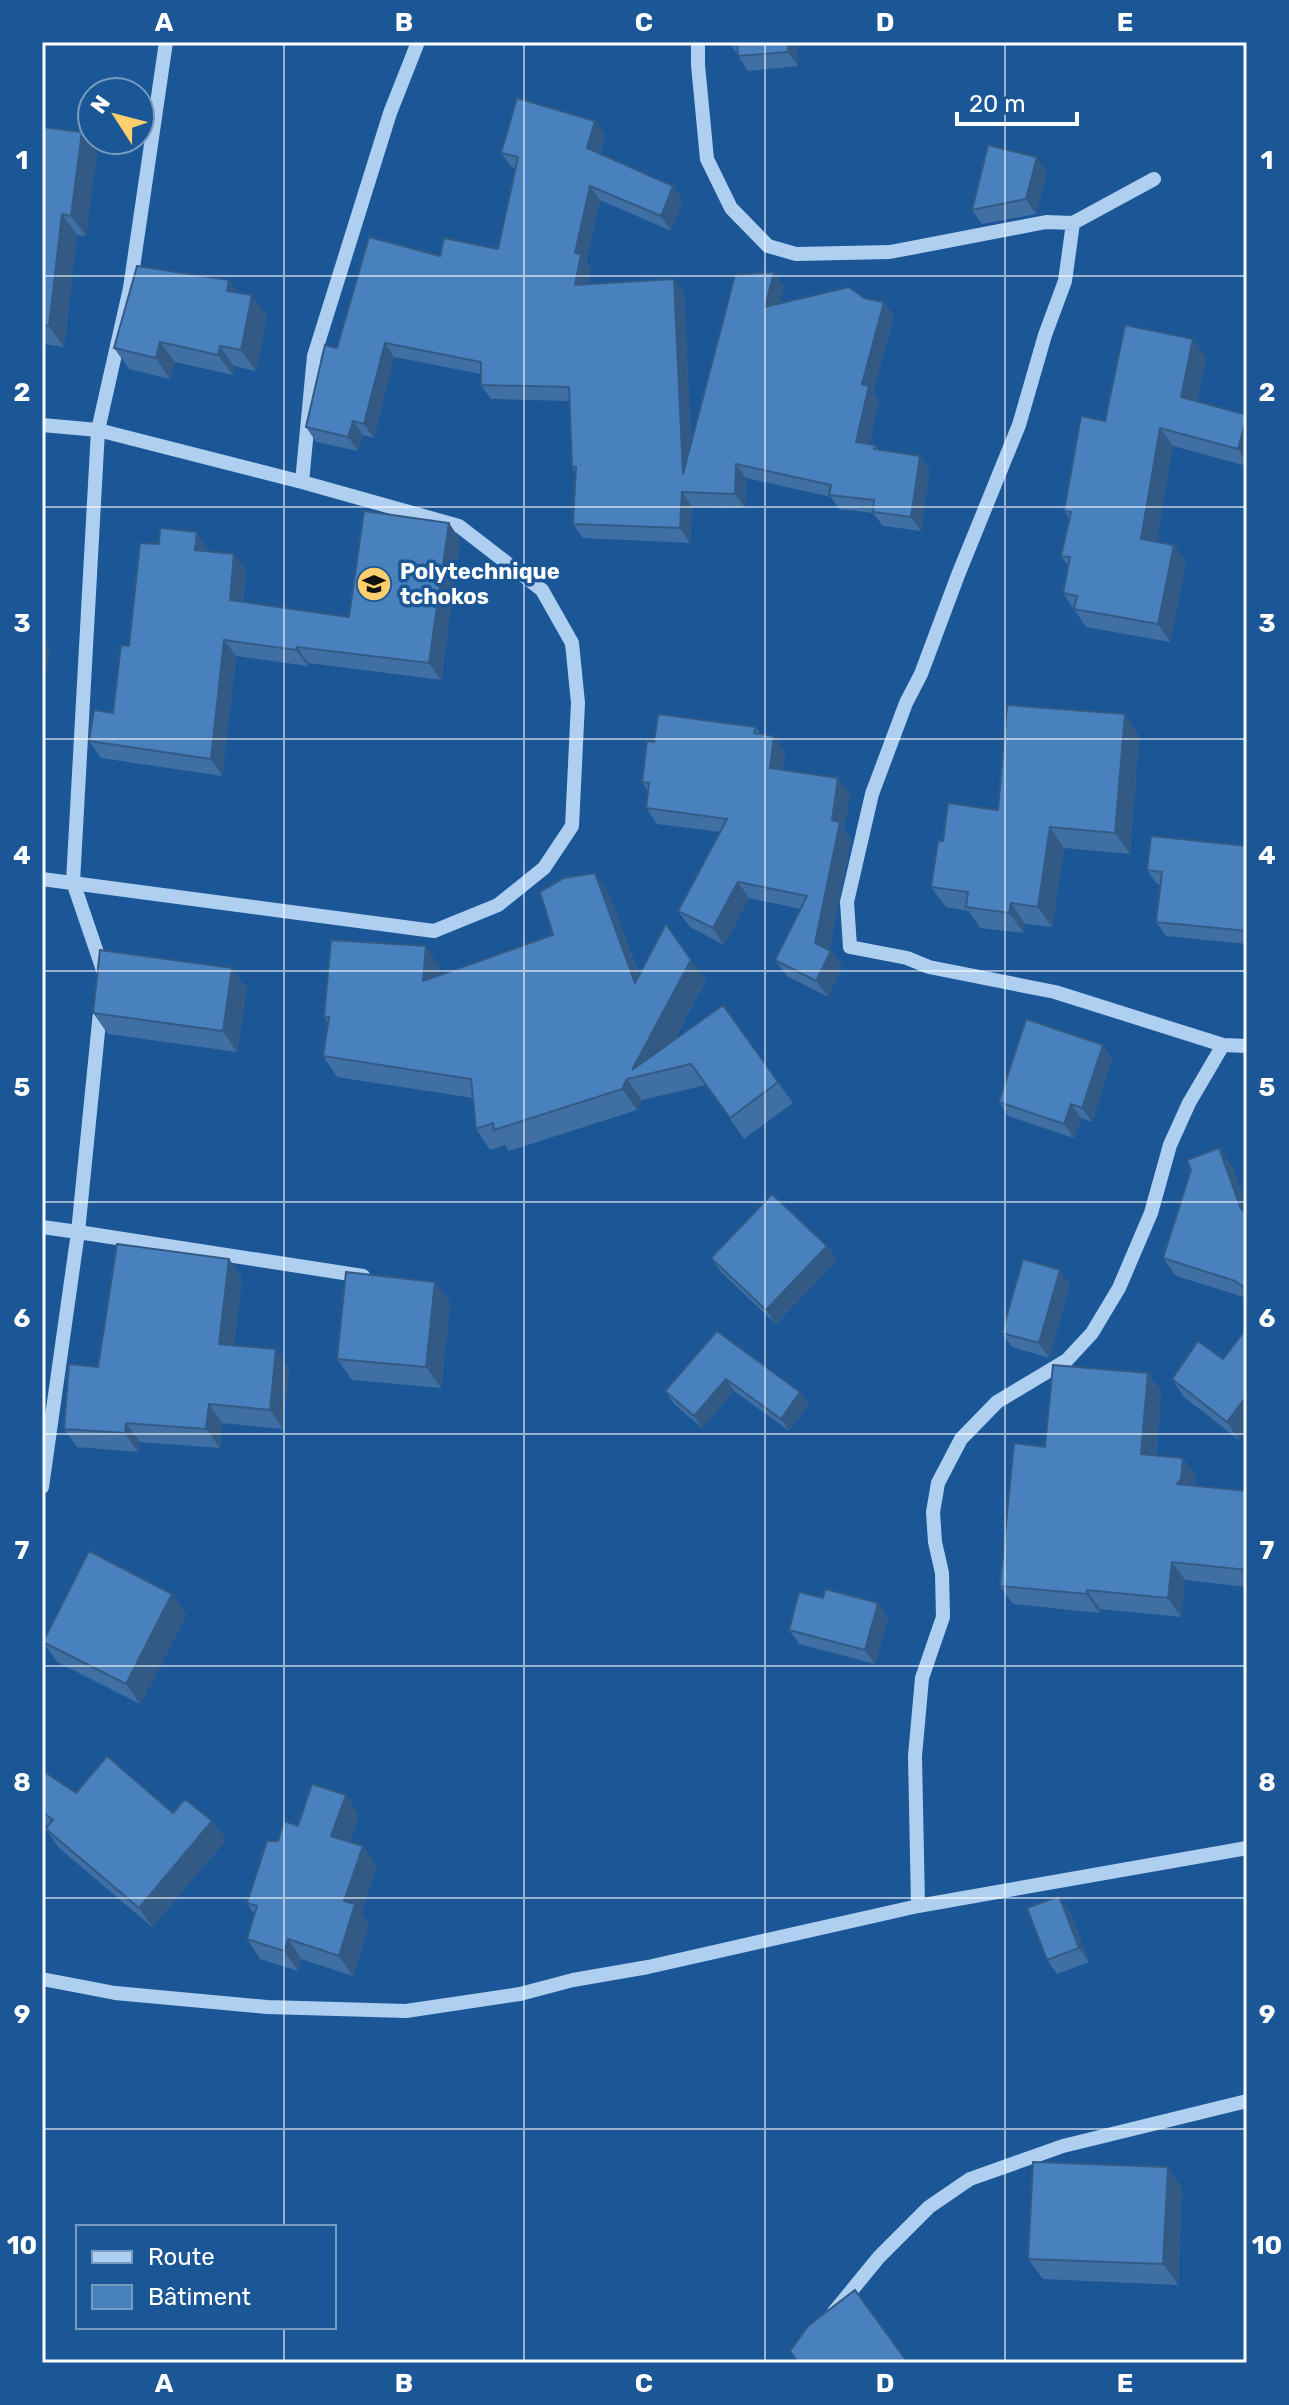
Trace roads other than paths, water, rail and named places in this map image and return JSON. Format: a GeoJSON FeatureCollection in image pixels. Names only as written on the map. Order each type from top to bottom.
{"type":"FeatureCollection","features":[{"type":"Feature","properties":{"kind":"street"},"geometry":{"type":"LineString","coordinates":[[42,1487],[78,1232],[104,970],[73,882],[98,430],[130,288],[166,42]]}},
{"type":"Feature","properties":{"kind":"street"},"geometry":{"type":"LineString","coordinates":[[302,482],[314,356],[385,127],[418,42]]}},
{"type":"Feature","properties":{"kind":"street"},"geometry":{"type":"LineString","coordinates":[[698,42],[707,159],[731,208],[768,246],[796,254],[890,252],[1046,222],[1073,223],[1154,179]]}},
{"type":"Feature","properties":{"kind":"street"},"geometry":{"type":"LineString","coordinates":[[1073,223],[1065,281],[1045,335],[1019,425],[872,794],[847,902],[850,947],[907,958],[929,967],[1055,992],[1223,1045],[1247,1046]]}},
{"type":"Feature","properties":{"kind":"street"},"geometry":{"type":"LineString","coordinates":[[42,425],[98,430],[459,526],[542,590],[572,643],[578,703],[572,826],[544,868],[498,905],[434,931],[42,879]]}},
{"type":"Feature","properties":{"kind":"street"},"geometry":{"type":"LineString","coordinates":[[918,1906],[915,1756],[922,1678],[943,1617],[942,1573],[935,1542],[933,1512],[938,1483],[961,1439],[997,1402],[1067,1360],[1092,1333],[1119,1288],[1151,1213],[1170,1145],[1189,1103],[1223,1045]]}},
{"type":"Feature","properties":{"kind":"street"},"geometry":{"type":"LineString","coordinates":[[42,1227],[375,1278]]}},
{"type":"Feature","properties":{"kind":"street"},"geometry":{"type":"LineString","coordinates":[[42,1979],[115,1993],[267,2007],[406,2011],[520,1994],[918,1906],[1247,1848]]}},
{"type":"Feature","properties":{"kind":"street"},"geometry":{"type":"LineString","coordinates":[[828,2318],[879,2257],[919,2217],[970,2179],[1063,2146],[1247,2101]]}},
{"type":"Feature","properties":{"kind":"place","name":"Polytechnique tchokos"},"geometry":{"type":"Point","coordinates":[374,584]}}]}
